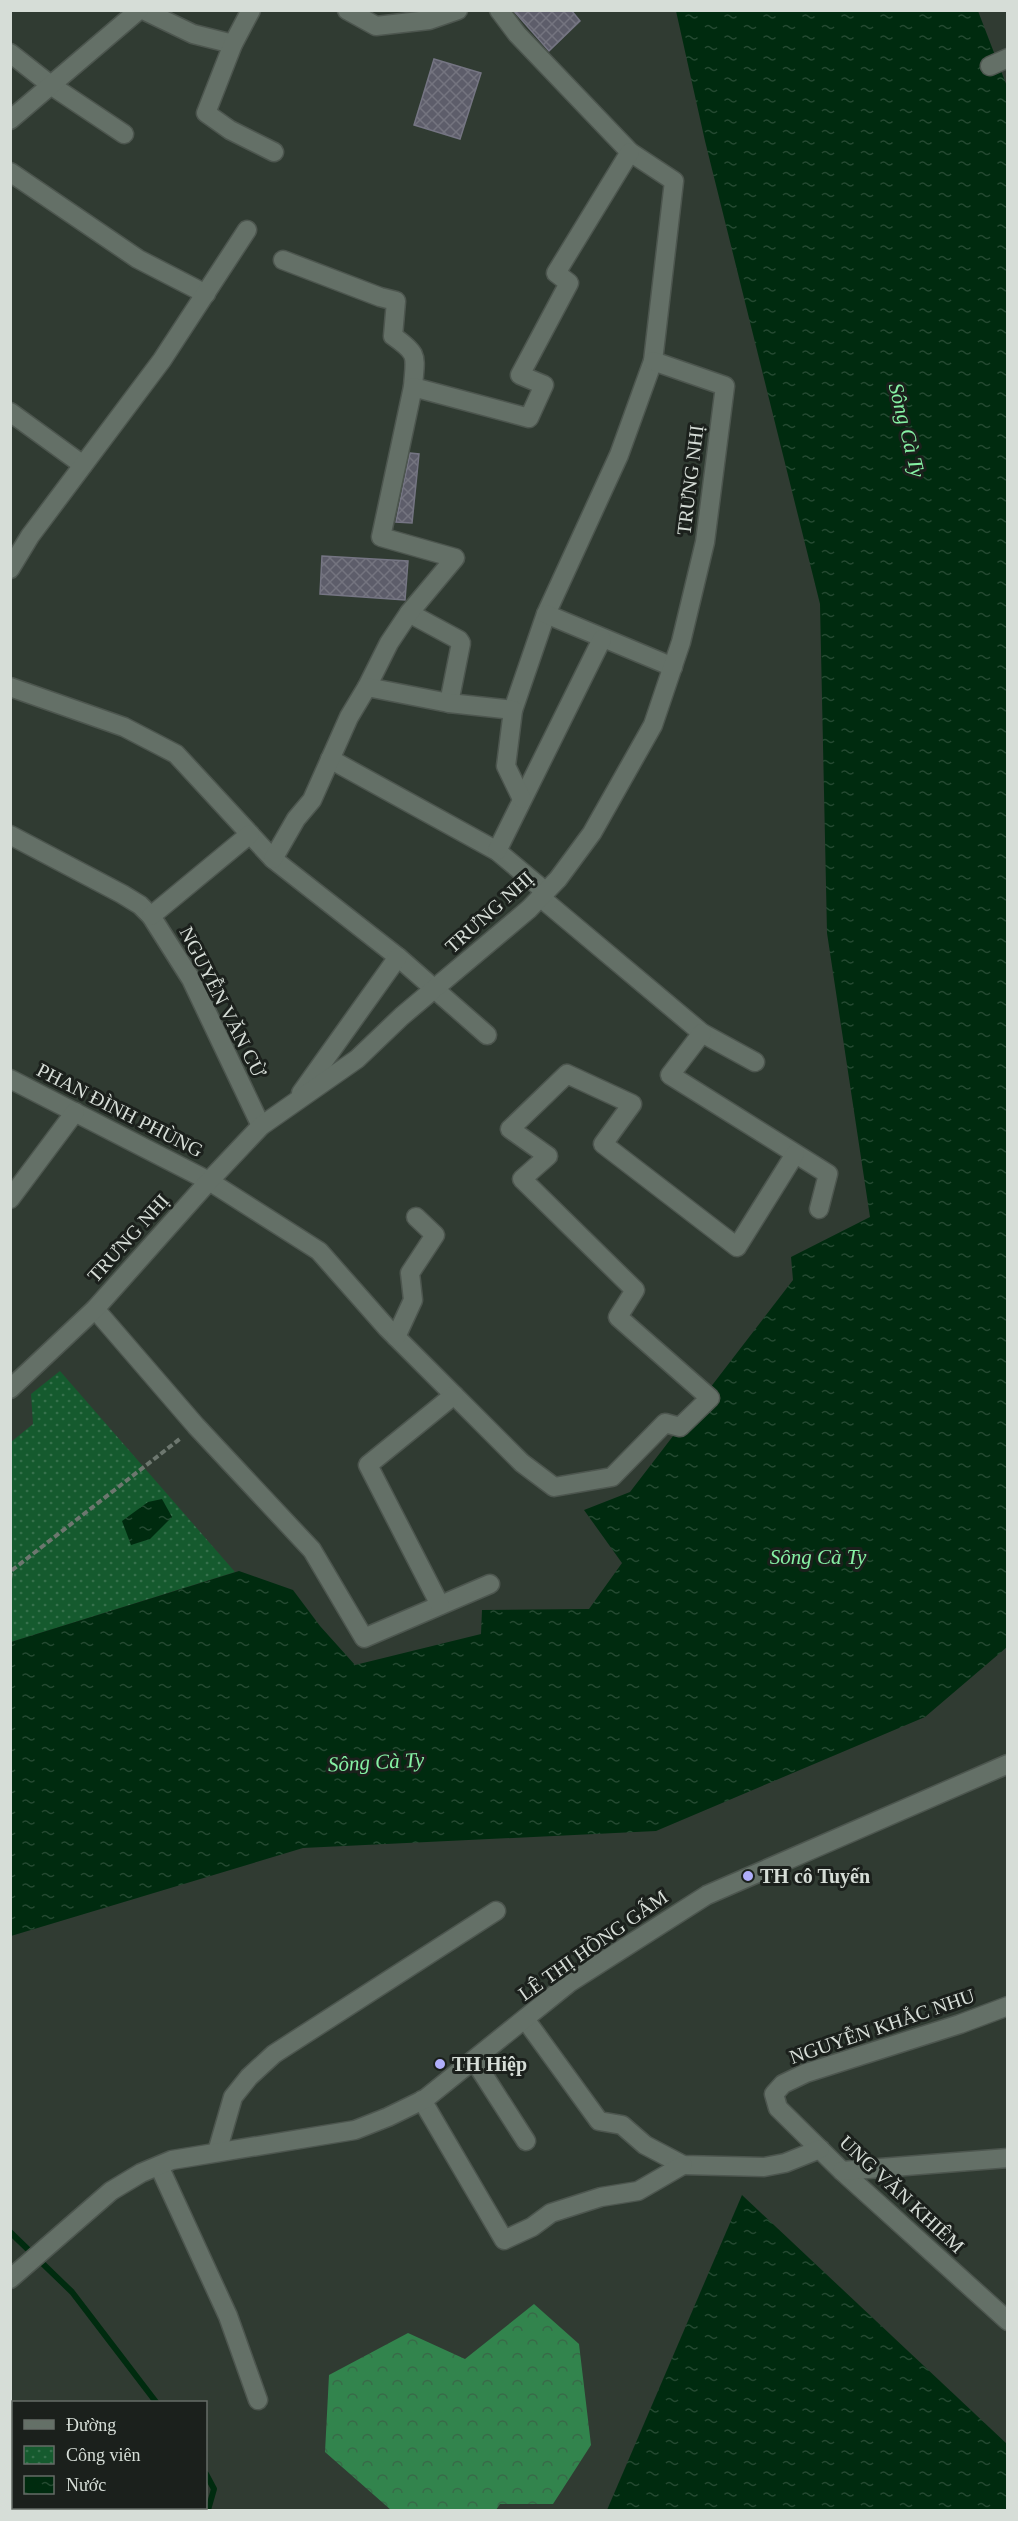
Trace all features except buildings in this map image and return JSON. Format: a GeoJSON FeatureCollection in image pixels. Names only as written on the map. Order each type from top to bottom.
{"type":"FeatureCollection","features":[{"type":"Feature","properties":{"kind":"street"},"geometry":{"type":"LineString","coordinates":[[10,120],[141,10],[193,34],[233,44]]}},
{"type":"Feature","properties":{"kind":"street"},"geometry":{"type":"LineString","coordinates":[[251,10],[233,44],[206,113],[230,130],[274,152]]}},
{"type":"Feature","properties":{"kind":"street"},"geometry":{"type":"LineString","coordinates":[[347,10],[376,26],[429,20],[458,10]]}},
{"type":"Feature","properties":{"kind":"street"},"geometry":{"type":"LineString","coordinates":[[499,10],[517,34],[630,152],[674,181],[653,361],[620,455],[546,614],[513,710],[506,766],[522,799]]}},
{"type":"Feature","properties":{"kind":"street"},"geometry":{"type":"LineString","coordinates":[[10,53],[52,86],[124,134]]}},
{"type":"Feature","properties":{"kind":"street"},"geometry":{"type":"LineString","coordinates":[[990,66],[1008,58]]}},
{"type":"Feature","properties":{"kind":"street"},"geometry":{"type":"LineString","coordinates":[[413,387],[529,418],[544,385],[520,375],[569,284],[556,273],[630,152]]}},
{"type":"Feature","properties":{"kind":"street"},"geometry":{"type":"LineString","coordinates":[[10,172],[138,259],[206,294]]}},
{"type":"Feature","properties":{"kind":"street"},"geometry":{"type":"LineString","coordinates":[[10,568],[30,536],[162,360],[247,230]]}},
{"type":"Feature","properties":{"kind":"street"},"geometry":{"type":"LineString","coordinates":[[273,859],[296,819],[312,800],[349,717],[389,643],[409,613],[455,558],[381,537],[413,387],[415,356],[412,350],[393,336],[396,301],[283,260]]}},
{"type":"Feature","properties":{"kind":"street","name":"TRƯNG NHỊ"},"geometry":{"type":"LineString","coordinates":[[10,1389],[95,1309],[208,1181],[261,1126],[357,1059],[383,1033],[543,895],[592,833],[645,740],[673,667],[705,542],[725,386],[653,361]]}},
{"type":"Feature","properties":{"kind":"street"},"geometry":{"type":"LineString","coordinates":[[10,412],[83,465]]}},
{"type":"Feature","properties":{"kind":"street"},"geometry":{"type":"LineString","coordinates":[[409,613],[461,643],[449,703]]}},
{"type":"Feature","properties":{"kind":"street"},"geometry":{"type":"LineString","coordinates":[[546,614],[673,667]]}},
{"type":"Feature","properties":{"kind":"street"},"geometry":{"type":"LineString","coordinates":[[497,851],[602,639]]}},
{"type":"Feature","properties":{"kind":"street"},"geometry":{"type":"LineString","coordinates":[[10,687],[124,727],[176,754],[273,859],[398,957],[488,1035]]}},
{"type":"Feature","properties":{"kind":"street"},"geometry":{"type":"LineString","coordinates":[[367,687],[449,703],[513,710]]}},
{"type":"Feature","properties":{"kind":"street"},"geometry":{"type":"LineString","coordinates":[[330,759],[497,851],[543,895],[702,1033],[755,1062]]}},
{"type":"Feature","properties":{"kind":"street"},"geometry":{"type":"LineString","coordinates":[[151,916],[250,834]]}},
{"type":"Feature","properties":{"kind":"street","name":"NGUYỄN VĂN CỪ"},"geometry":{"type":"LineString","coordinates":[[10,835],[123,894],[140,905],[151,916],[191,979],[261,1126]]}},
{"type":"Feature","properties":{"kind":"street"},"geometry":{"type":"LineString","coordinates":[[293,1103],[398,957]]}},
{"type":"Feature","properties":{"kind":"street"},"geometry":{"type":"LineString","coordinates":[[702,1033],[670,1075],[828,1174],[819,1209]]}},
{"type":"Feature","properties":{"kind":"street","name":"PHAN ĐÌNH PHÙNG"},"geometry":{"type":"LineString","coordinates":[[10,1079],[208,1181],[319,1251],[396,1337],[522,1463],[554,1487],[612,1477],[664,1423],[680,1427],[710,1398],[618,1317],[635,1290],[522,1179],[548,1156],[510,1129],[567,1074],[632,1104],[603,1144],[736,1247],[795,1154]]}},
{"type":"Feature","properties":{"kind":"street"},"geometry":{"type":"LineString","coordinates":[[10,1199],[75,1112]]}},
{"type":"Feature","properties":{"kind":"street"},"geometry":{"type":"LineString","coordinates":[[396,1337],[413,1300],[410,1273],[435,1236],[416,1217]]}},
{"type":"Feature","properties":{"kind":"street"},"geometry":{"type":"LineString","coordinates":[[95,1309],[196,1426],[312,1550],[364,1638],[490,1584]]}},
{"type":"Feature","properties":{"kind":"street"},"geometry":{"type":"LineString","coordinates":[[440,1605],[368,1465],[454,1395]]}},
{"type":"Feature","properties":{"kind":"street","name":"LÊ THỊ HỒNG GẤM"},"geometry":{"type":"LineString","coordinates":[[11,2279],[111,2191],[141,2173],[172,2160],[355,2130],[388,2117],[422,2100],[569,1983],[706,1895],[1008,1764]]}},
{"type":"Feature","properties":{"kind":"street"},"geometry":{"type":"LineString","coordinates":[[217,2152],[233,2097],[249,2077],[273,2054],[496,1911]]}},
{"type":"Feature","properties":{"kind":"street","name":"NGUYỄN KHẮC NHU"},"geometry":{"type":"LineString","coordinates":[[774,2094],[783,2084],[806,2073],[960,2024],[1008,2006]]}},
{"type":"Feature","properties":{"kind":"street"},"geometry":{"type":"LineString","coordinates":[[525,2019],[599,2121],[622,2126],[645,2145],[683,2165],[764,2167],[785,2163],[820,2149]]}},
{"type":"Feature","properties":{"kind":"street"},"geometry":{"type":"LineString","coordinates":[[474,2060],[526,2141]]}},
{"type":"Feature","properties":{"kind":"street","name":"UNG VĂN KHIÊM"},"geometry":{"type":"LineString","coordinates":[[774,2094],[778,2108],[820,2149],[1008,2321]]}},
{"type":"Feature","properties":{"kind":"street"},"geometry":{"type":"LineString","coordinates":[[422,2100],[504,2240],[532,2227],[551,2213],[602,2198],[638,2191],[683,2165]]}},
{"type":"Feature","properties":{"kind":"street"},"geometry":{"type":"LineString","coordinates":[[842,2170],[1008,2158]]}},
{"type":"Feature","properties":{"kind":"street"},"geometry":{"type":"LineString","coordinates":[[159,2166],[228,2316],[258,2400]]}},
{"type":"Feature","properties":{"kind":"path"},"geometry":{"type":"LineString","coordinates":[[10,1579],[11,1571],[196,1426]]}},
{"type":"Feature","properties":{"kind":"green space"},"geometry":{"type":"Polygon","coordinates":[[[60,1371],[235,1572],[11,1642],[11,1442],[33,1424],[31,1394],[60,1371]]]}},
{"type":"Feature","properties":{"kind":"green space"},"geometry":{"type":"Polygon","coordinates":[[[534,2304],[579,2344],[591,2445],[553,2504],[500,2504],[496,2510],[391,2510],[325,2452],[329,2375],[408,2333],[465,2359],[534,2304]]]}},
{"type":"Feature","properties":{"kind":"water","name":"Sông Cà Ty"},"geometry":{"type":"Polygon","coordinates":[[[676,11],[978,11],[1008,89],[1007,1647],[925,1717],[656,1831],[303,1848],[11,1936],[11,1642],[239,1571],[293,1590],[320,1626],[355,1665],[481,1634],[482,1610],[589,1609],[622,1563],[584,1510],[630,1492],[793,1280],[791,1257],[870,1217],[827,933],[820,604],[705,141],[676,11]]]}},
{"type":"Feature","properties":{"kind":"water"},"geometry":{"type":"Polygon","coordinates":[[[162,1499],[172,1517],[150,1539],[131,1545],[122,1521],[148,1502],[162,1499]]]}},
{"type":"Feature","properties":{"kind":"water"},"geometry":{"type":"Polygon","coordinates":[[[742,2195],[1007,2444],[1007,2510],[607,2510],[742,2195]]]}},
{"type":"Feature","properties":{"kind":"waterway"},"geometry":{"type":"LineString","coordinates":[[10,2232],[72,2292],[155,2401]]}},
{"type":"Feature","properties":{"kind":"waterway"},"geometry":{"type":"LineString","coordinates":[[207,2476],[214,2489],[208,2510]]}},
{"type":"Feature","properties":{"kind":"place","name":"TH cô Tuyến"},"geometry":{"type":"Point","coordinates":[748,1876]}},
{"type":"Feature","properties":{"kind":"place","name":"TH Hiệp"},"geometry":{"type":"Point","coordinates":[440,2064]}}]}
